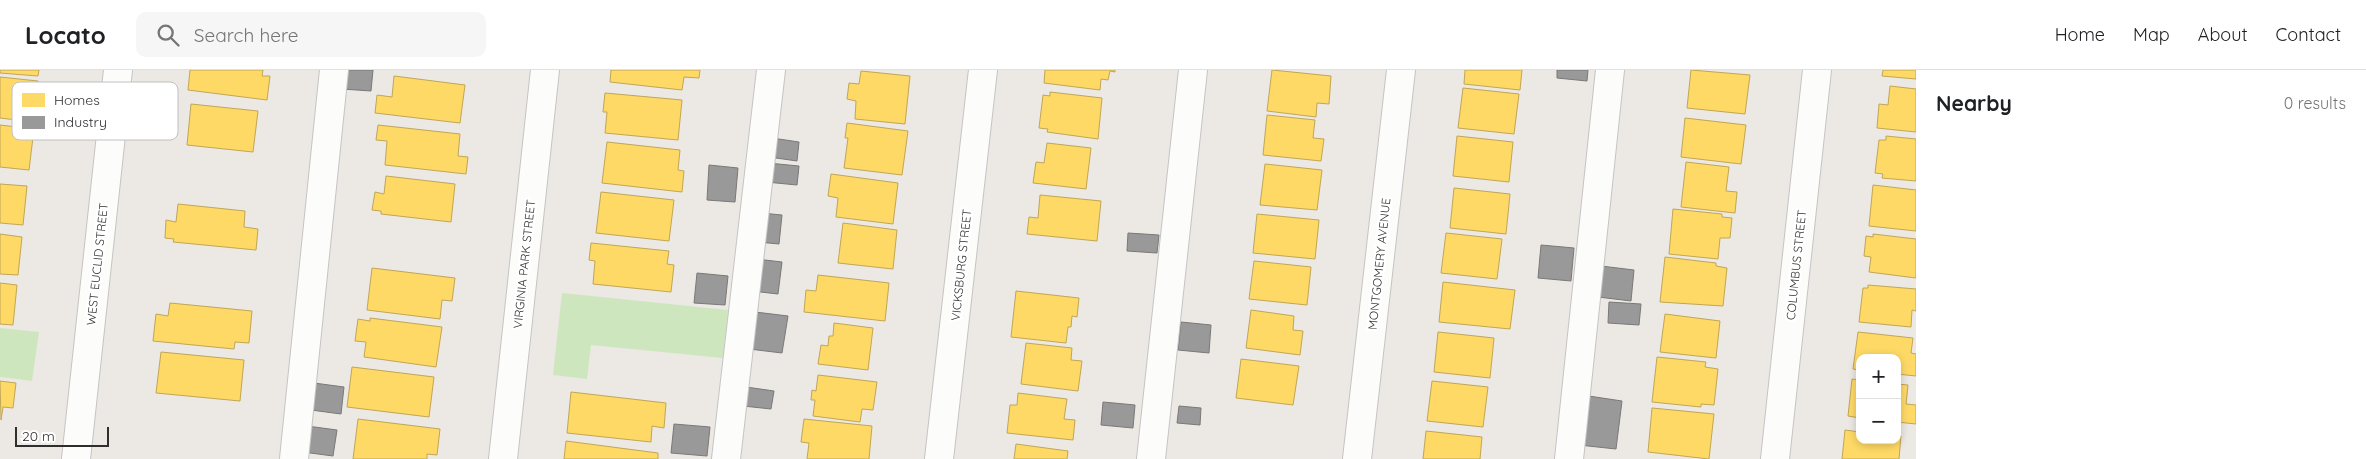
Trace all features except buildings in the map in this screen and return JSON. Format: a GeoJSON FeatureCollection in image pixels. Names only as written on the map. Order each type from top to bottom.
{"type":"FeatureCollection","features":[{"type":"Feature","properties":{"kind":"street"},"geometry":{"type":"LineString","coordinates":[[294,459],[334,70]]}},
{"type":"Feature","properties":{"kind":"street","name":"VIRGINIA PARK STREET"},"geometry":{"type":"LineString","coordinates":[[503,459],[545,70]]}},
{"type":"Feature","properties":{"kind":"street"},"geometry":{"type":"LineString","coordinates":[[726,459],[770,70]]}},
{"type":"Feature","properties":{"kind":"street","name":"VICKSBURG STREET"},"geometry":{"type":"LineString","coordinates":[[939,459],[983,70]]}},
{"type":"Feature","properties":{"kind":"street"},"geometry":{"type":"LineString","coordinates":[[1151,459],[1193,70]]}},
{"type":"Feature","properties":{"kind":"street","name":"MONTGOMERY AVENUE"},"geometry":{"type":"LineString","coordinates":[[1357,459],[1401,70]]}},
{"type":"Feature","properties":{"kind":"street"},"geometry":{"type":"LineString","coordinates":[[1569,459],[1610,70]]}},
{"type":"Feature","properties":{"kind":"street","name":"COLUMBUS STREET"},"geometry":{"type":"LineString","coordinates":[[1775,459],[1817,70]]}},
{"type":"Feature","properties":{"kind":"street","name":"WEST EUCLID STREET"},"geometry":{"type":"LineString","coordinates":[[76,459],[110,140]]}},
{"type":"Feature","properties":{"kind":"green space"},"geometry":{"type":"Polygon","coordinates":[[[562,293],[728,310],[723,358],[591,345],[587,379],[553,375],[562,293]]]}},
{"type":"Feature","properties":{"kind":"green space"},"geometry":{"type":"Polygon","coordinates":[[[0,328],[39,332],[32,381],[0,377],[0,328]]]}}]}
